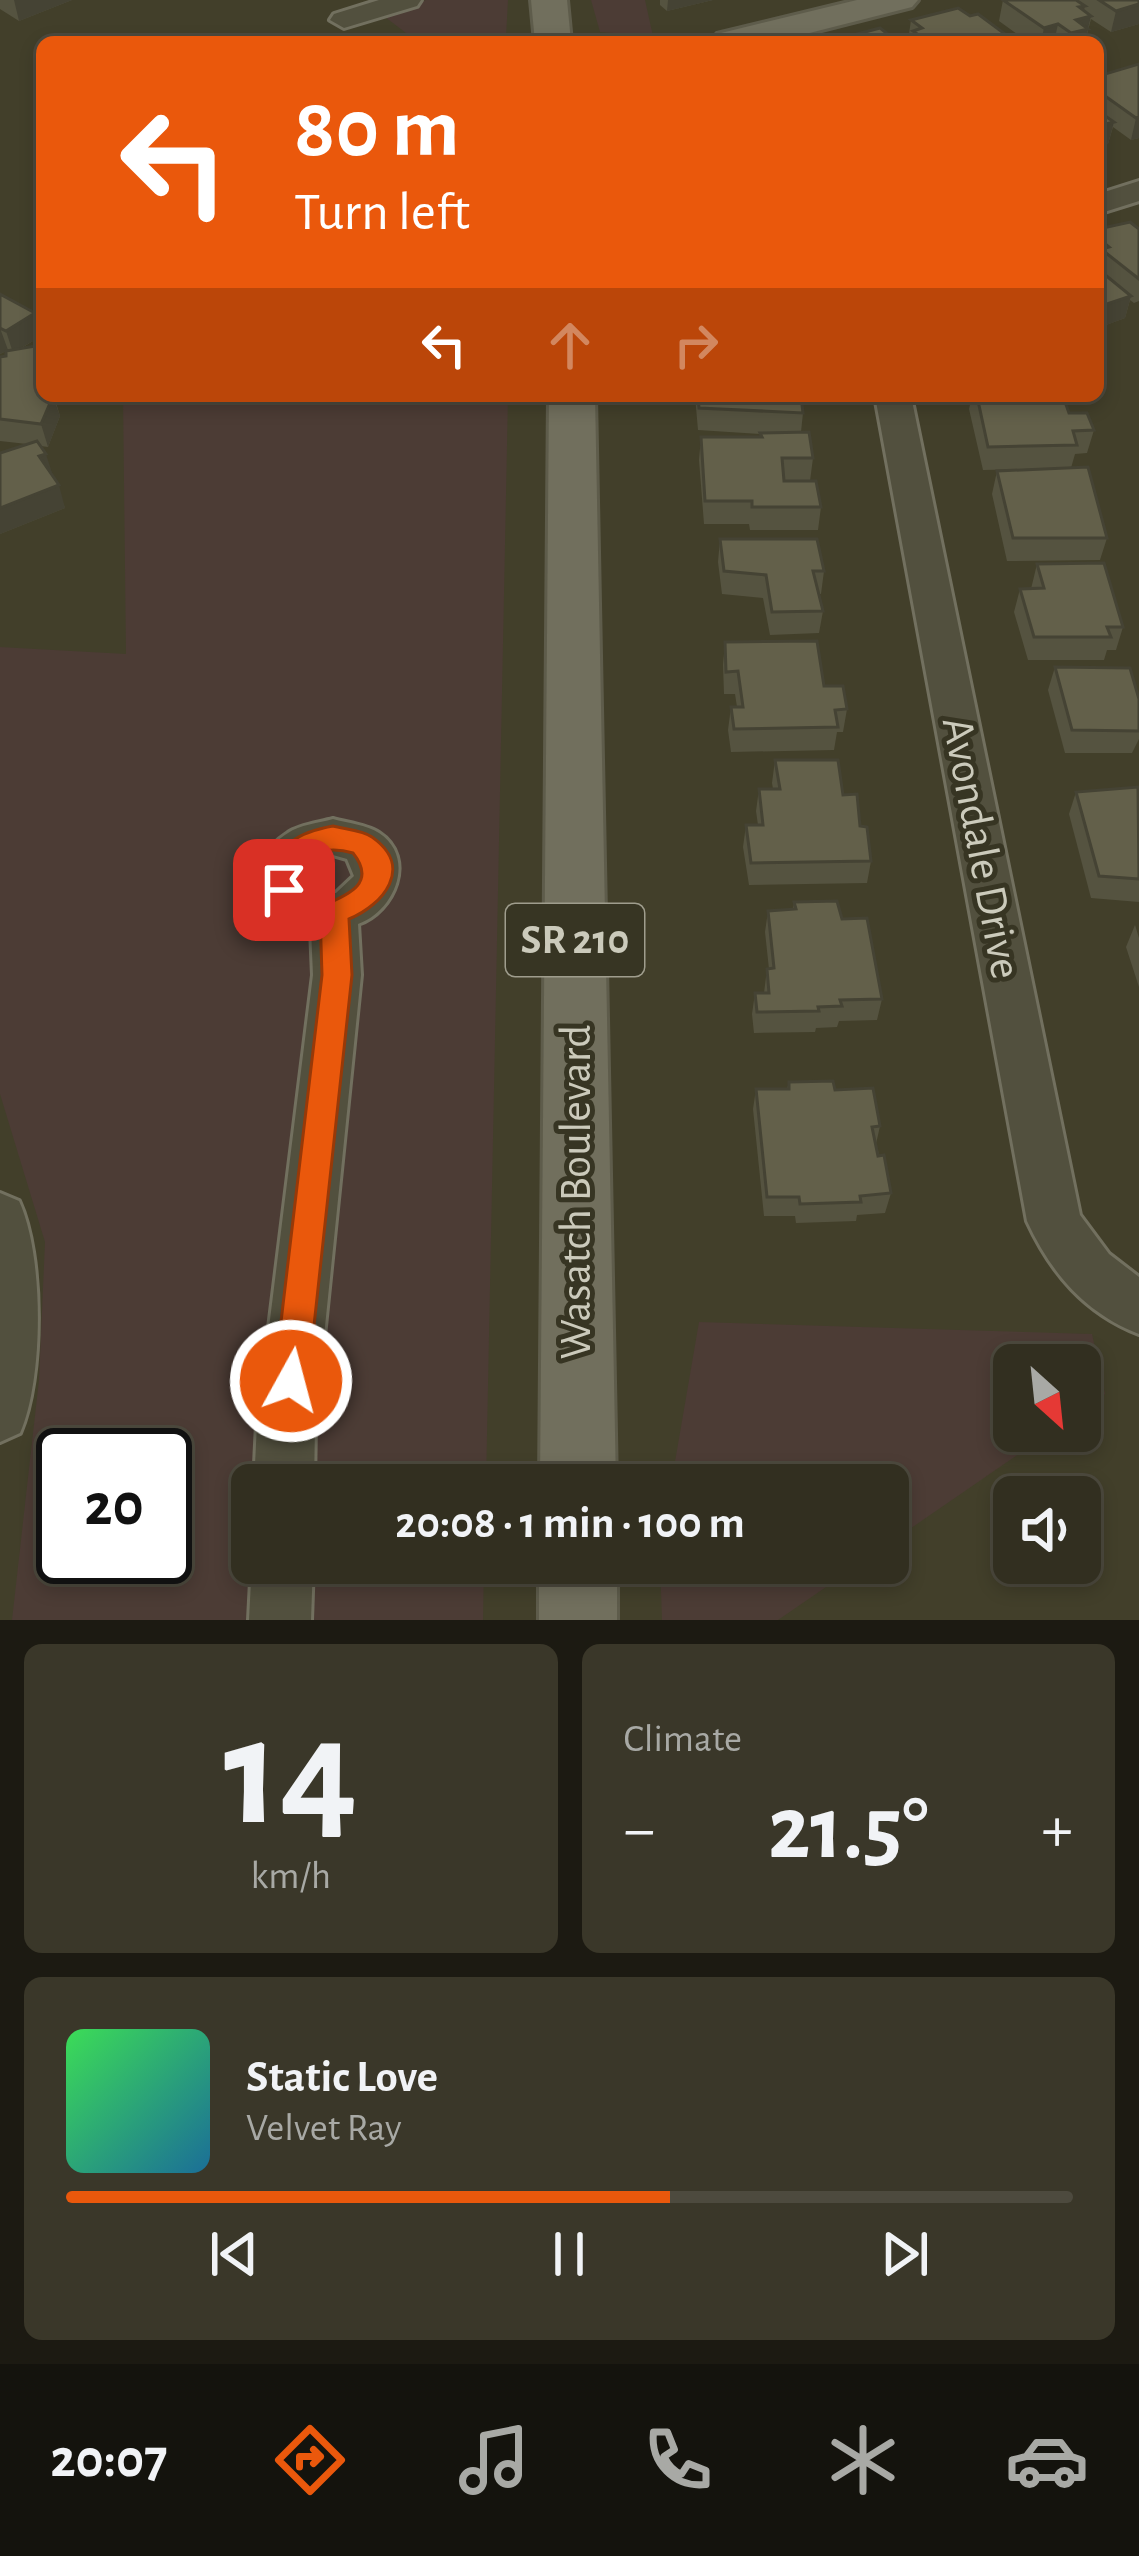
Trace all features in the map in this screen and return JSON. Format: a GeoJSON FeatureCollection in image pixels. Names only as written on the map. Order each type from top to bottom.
{"type":"FeatureCollection","features":[{"type":"Feature","properties":{"kind":"main road"},"geometry":{"type":"LineString","coordinates":[[549,0],[552,36]]}},
{"type":"Feature","properties":{"kind":"main road"},"geometry":{"type":"LineString","coordinates":[[750,36],[851,6],[901,0]]}},
{"type":"Feature","properties":{"kind":"main road","name":"Wasatch Boulevard"},"geometry":{"type":"LineString","coordinates":[[572,402],[578,1464]]}},
{"type":"Feature","properties":{"kind":"main road"},"geometry":{"type":"LineString","coordinates":[[578,1584],[578,1620]]}},
{"type":"Feature","properties":{"kind":"street"},"geometry":{"type":"LineString","coordinates":[[337,10],[407,0]]}},
{"type":"Feature","properties":{"kind":"street"},"geometry":{"type":"LineString","coordinates":[[337,10],[367,36]]}},
{"type":"Feature","properties":{"kind":"street"},"geometry":{"type":"LineString","coordinates":[[1104,202],[1139,191]]}},
{"type":"Feature","properties":{"kind":"street","name":"Avondale Drive"},"geometry":{"type":"LineString","coordinates":[[894,402],[1054,1221],[1073,1257],[1120,1297]]}},
{"type":"Feature","properties":{"kind":"street"},"geometry":{"type":"LineString","coordinates":[[285,1464],[335,996],[334,913]]}},
{"type":"Feature","properties":{"kind":"street"},"geometry":{"type":"LineString","coordinates":[[0,1218],[8,1274],[10,1346],[0,1413]]}},
{"type":"Feature","properties":{"kind":"street"},"geometry":{"type":"LineString","coordinates":[[280,1620],[281,1584]]}},
{"type":"Feature","properties":{"kind":"shaded area"},"geometry":{"type":"Polygon","coordinates":[[[426,0],[508,0],[506,36],[410,36],[385,17],[426,0]]]}},
{"type":"Feature","properties":{"kind":"shaded area"},"geometry":{"type":"Polygon","coordinates":[[[591,0],[645,0],[653,36],[600,32],[591,0]]]}},
{"type":"Feature","properties":{"kind":"shaded area"},"geometry":{"type":"Polygon","coordinates":[[[123,402],[508,402],[486,1464],[231,1464],[231,1584],[484,1584],[483,1620],[12,1620],[39,1380],[45,1242],[0,1094],[0,647],[126,654],[123,402]]]}},
{"type":"Feature","properties":{"kind":"shaded area"},"geometry":{"type":"Polygon","coordinates":[[[699,1322],[1092,1334],[1094,1344],[993,1344],[993,1452],[1022,1452],[909,1530],[909,1464],[675,1464],[699,1322]]]}},
{"type":"Feature","properties":{"kind":"shaded area"},"geometry":{"type":"Polygon","coordinates":[[[661,1584],[830,1584],[778,1620],[662,1620],[661,1584]]]}},
{"type":"Feature","properties":{"kind":"building"},"geometry":{"type":"Polygon","coordinates":[[[1003,0],[1076,0],[1091,16],[1076,20],[1088,29],[1071,33],[1058,24],[1044,28],[1003,0]]]}},
{"type":"Feature","properties":{"kind":"building"},"geometry":{"type":"Polygon","coordinates":[[[1099,0],[1139,0],[1139,4],[1116,11],[1099,0]]]}},
{"type":"Feature","properties":{"kind":"building"},"geometry":{"type":"Polygon","coordinates":[[[958,8],[970,16],[978,14],[1005,34],[920,36],[913,31],[922,28],[911,20],[958,8]]]}},
{"type":"Feature","properties":{"kind":"building"},"geometry":{"type":"Polygon","coordinates":[[[880,28],[890,36],[850,36],[880,28]]]}},
{"type":"Feature","properties":{"kind":"building"},"geometry":{"type":"Polygon","coordinates":[[[1139,64],[1139,117],[1104,95],[1104,74],[1139,64]]]}},
{"type":"Feature","properties":{"kind":"building"},"geometry":{"type":"Polygon","coordinates":[[[1130,222],[1139,229],[1139,279],[1104,251],[1109,247],[1104,243],[1104,228],[1130,222]]]}},
{"type":"Feature","properties":{"kind":"building"},"geometry":{"type":"Polygon","coordinates":[[[1104,274],[1131,296],[1104,305],[1104,274]]]}},
{"type":"Feature","properties":{"kind":"building"},"geometry":{"type":"Polygon","coordinates":[[[0,294],[35,313],[6,331],[0,328],[0,294]]]}},
{"type":"Feature","properties":{"kind":"building"},"geometry":{"type":"Polygon","coordinates":[[[36,346],[36,402],[50,402],[41,424],[0,419],[0,357],[6,351],[36,346]]]}},
{"type":"Feature","properties":{"kind":"building"},"geometry":{"type":"Polygon","coordinates":[[[698,402],[802,402],[803,413],[699,408],[698,402]]]}},
{"type":"Feature","properties":{"kind":"building"},"geometry":{"type":"Polygon","coordinates":[[[978,402],[1065,402],[1069,413],[1087,413],[1094,430],[1073,431],[1077,445],[988,447],[978,402]]]}},
{"type":"Feature","properties":{"kind":"building"},"geometry":{"type":"Polygon","coordinates":[[[809,432],[813,458],[782,458],[784,481],[816,481],[821,507],[705,501],[701,437],[809,432]]]}},
{"type":"Feature","properties":{"kind":"building"},"geometry":{"type":"Polygon","coordinates":[[[37,441],[46,454],[39,456],[59,485],[0,508],[0,453],[37,441]]]}},
{"type":"Feature","properties":{"kind":"building"},"geometry":{"type":"Polygon","coordinates":[[[1088,467],[1107,538],[1013,538],[997,471],[1088,467]]]}},
{"type":"Feature","properties":{"kind":"building"},"geometry":{"type":"Polygon","coordinates":[[[720,539],[817,539],[824,571],[813,571],[823,611],[772,612],[766,575],[724,571],[720,539]]]}},
{"type":"Feature","properties":{"kind":"building"},"geometry":{"type":"Polygon","coordinates":[[[1104,563],[1123,627],[1107,627],[1111,637],[1034,637],[1020,589],[1044,588],[1037,564],[1104,563]]]}},
{"type":"Feature","properties":{"kind":"building"},"geometry":{"type":"Polygon","coordinates":[[[817,641],[824,686],[843,686],[847,709],[835,710],[838,727],[734,729],[731,707],[743,707],[738,671],[726,672],[725,642],[817,641]]]}},
{"type":"Feature","properties":{"kind":"building"},"geometry":{"type":"Polygon","coordinates":[[[1055,667],[1130,668],[1139,699],[1139,731],[1072,730],[1055,667]]]}},
{"type":"Feature","properties":{"kind":"building"},"geometry":{"type":"Polygon","coordinates":[[[775,760],[838,760],[843,795],[857,794],[860,826],[867,827],[871,861],[751,863],[746,825],[763,825],[759,789],[780,789],[775,760]]]}},
{"type":"Feature","properties":{"kind":"building"},"geometry":{"type":"Polygon","coordinates":[[[1138,787],[1139,879],[1099,876],[1076,792],[1138,787]]]}},
{"type":"Feature","properties":{"kind":"building"},"geometry":{"type":"Polygon","coordinates":[[[837,901],[842,919],[867,918],[882,999],[840,1000],[842,1006],[818,1007],[819,1011],[757,1012],[755,993],[769,993],[767,969],[774,968],[768,911],[796,909],[794,902],[837,901]]]}},
{"type":"Feature","properties":{"kind":"building"},"geometry":{"type":"Polygon","coordinates":[[[833,1081],[835,1090],[873,1088],[880,1126],[872,1127],[878,1156],[884,1155],[891,1193],[860,1196],[861,1202],[800,1204],[799,1197],[767,1197],[756,1089],[833,1081]]]}},
{"type":"Feature","properties":{"kind":"route"},"geometry":{"type":"LineString","coordinates":[[284,890],[282,878],[292,854],[318,840],[349,838],[373,853],[378,864],[374,890],[364,901],[334,913],[337,975],[291,1381]]}}]}
